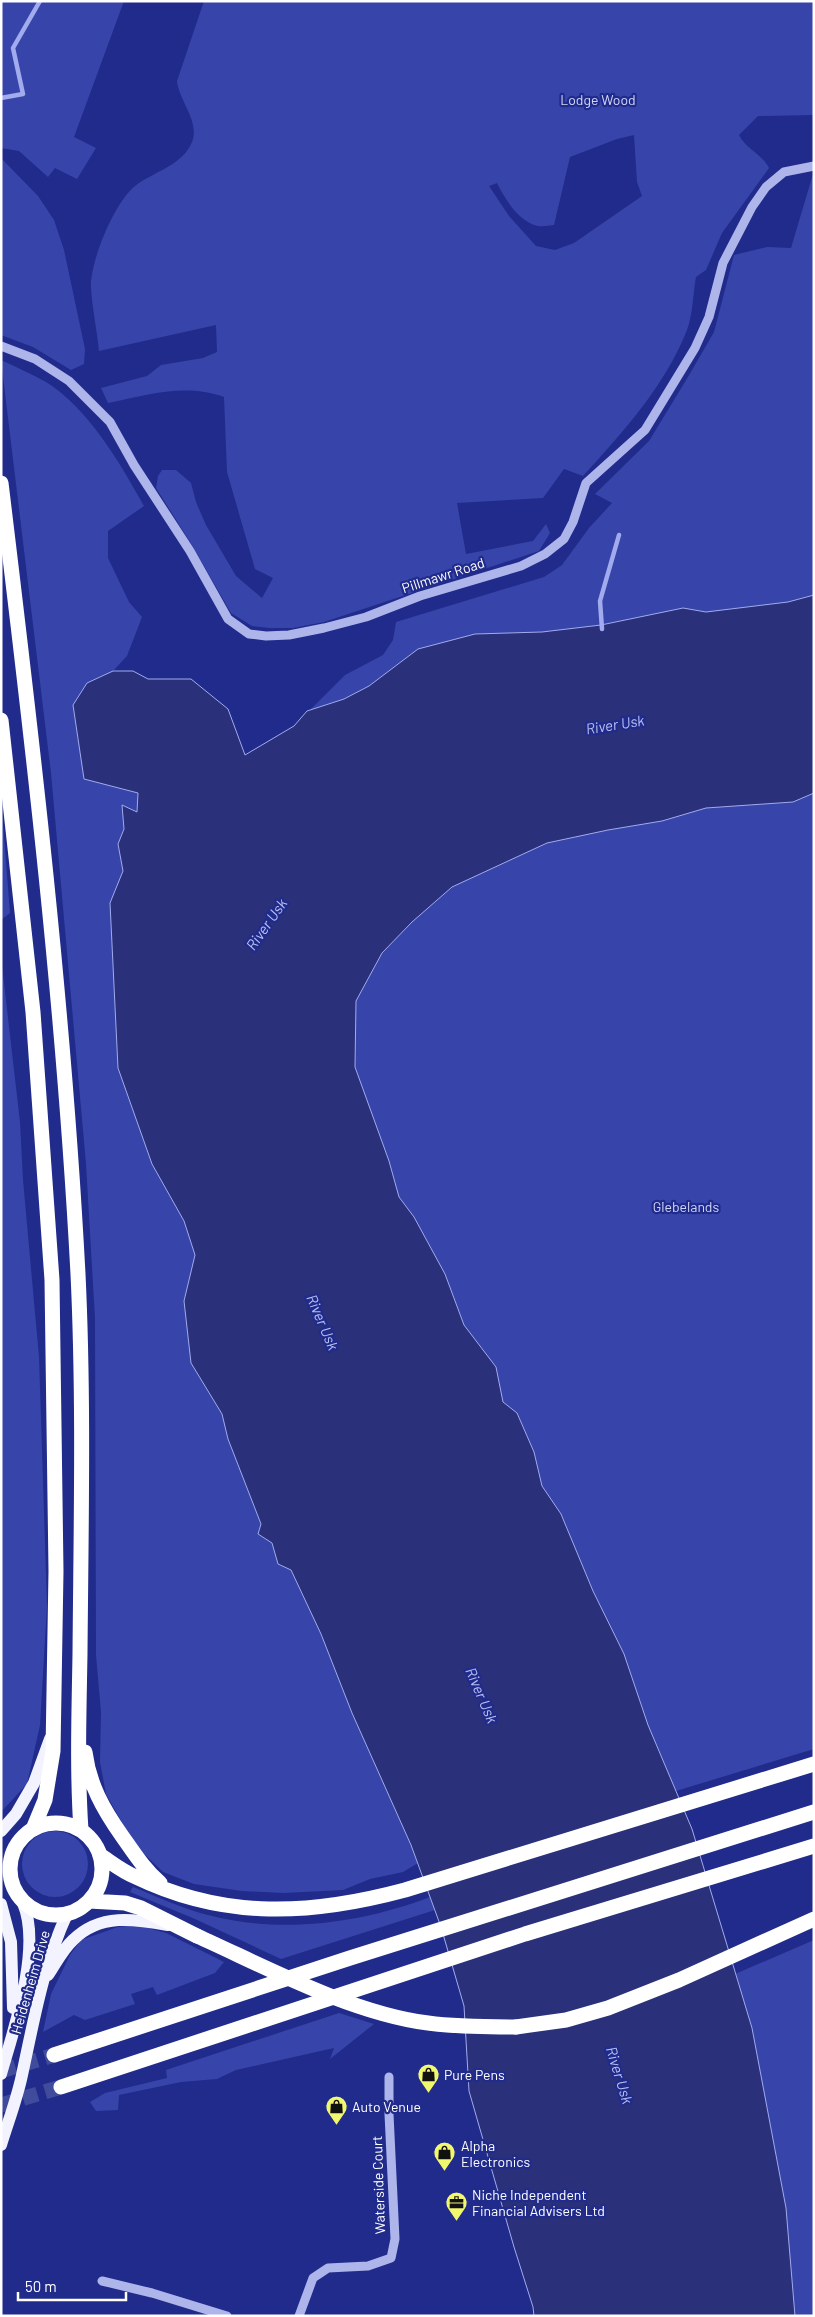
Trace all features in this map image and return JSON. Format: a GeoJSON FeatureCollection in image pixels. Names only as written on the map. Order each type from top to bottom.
{"type":"FeatureCollection","features":[{"type":"Feature","properties":{"kind":"highway"},"geometry":{"type":"LineString","coordinates":[[1,483],[50,914],[64,1065],[78,1276],[81,1457],[80,1716],[77,1772],[81,1830]]}},
{"type":"Feature","properties":{"kind":"highway"},"geometry":{"type":"LineString","coordinates":[[1,720],[34,1012],[52,1280],[56,1571],[53,1731],[50,1777],[45,1800],[33,1829]]}},
{"type":"Feature","properties":{"kind":"highway"},"geometry":{"type":"LineString","coordinates":[[80,1716],[87,1769],[100,1802],[139,1863],[169,1890]]}},
{"type":"Feature","properties":{"kind":"highway"},"geometry":{"type":"LineString","coordinates":[[100,1855],[135,1877],[204,1901],[254,1909],[292,1910],[329,1907],[367,1900],[814,1764]]}},
{"type":"Feature","properties":{"kind":"highway"},"geometry":{"type":"LineString","coordinates":[[54,2055],[350,1958],[814,1812]]}},
{"type":"Feature","properties":{"kind":"highway"},"geometry":{"type":"LineString","coordinates":[[57,1823],[81,1830],[96,1845],[102,1868],[101,1880],[97,1891],[79,1910],[55,1916],[44,1914],[23,1903],[15,1893],[10,1881],[10,1863],[16,1846],[23,1836],[33,1829],[45,1824],[57,1823]]}},
{"type":"Feature","properties":{"kind":"highway"},"geometry":{"type":"LineString","coordinates":[[61,2087],[526,1934],[814,1846]]}},
{"type":"Feature","properties":{"kind":"highway"},"geometry":{"type":"LineString","coordinates":[[89,1901],[125,1903],[141,1908],[197,1936],[301,1983],[362,2007],[428,2023],[516,2027],[566,2020],[608,2008],[679,1980],[814,1919]]}},
{"type":"Feature","properties":{"kind":"main road"},"geometry":{"type":"LineString","coordinates":[[1,1831],[16,1814],[34,1783],[53,1731]]}},
{"type":"Feature","properties":{"kind":"main road","name":"Heidenheim Drive"},"geometry":{"type":"LineString","coordinates":[[1,2074],[24,1982],[31,1936],[28,1914],[23,1903]]}},
{"type":"Feature","properties":{"kind":"main road"},"geometry":{"type":"LineString","coordinates":[[1,1904],[11,1942],[12,2033]]}},
{"type":"Feature","properties":{"kind":"main road","name":"Heidenheim Drive"},"geometry":{"type":"LineString","coordinates":[[1,2145],[22,2077],[42,1983],[54,1943],[67,1914]]}},
{"type":"Feature","properties":{"kind":"main road"},"geometry":{"type":"LineString","coordinates":[[42,1983],[72,1940],[88,1928],[110,1920],[134,1918],[176,1926]]}},
{"type":"Feature","properties":{"kind":"street","name":"Pillmawr Road"},"geometry":{"type":"LineString","coordinates":[[1,346],[35,359],[69,381],[110,422],[134,465],[190,551],[228,619],[249,634],[266,636],[289,635],[324,628],[366,617],[420,596],[521,566],[545,554],[564,539],[573,522],[586,483],[646,430],[695,348],[709,317],[723,263],[752,207],[766,187],[784,172],[814,166]]}},
{"type":"Feature","properties":{"kind":"street","name":"Waterside Court"},"geometry":{"type":"LineString","coordinates":[[299,2316],[313,2278],[328,2268],[368,2266],[391,2258],[395,2240],[389,2077]]}},
{"type":"Feature","properties":{"kind":"street"},"geometry":{"type":"LineString","coordinates":[[102,2281],[152,2293],[227,2316]]}},
{"type":"Feature","properties":{"kind":"green space"},"geometry":{"type":"Polygon","coordinates":[[[1,1],[124,1],[74,137],[96,148],[77,179],[55,168],[48,177],[19,151],[1,148],[1,1]]]}},
{"type":"Feature","properties":{"kind":"green space","name":"Lodge Wood"},"geometry":{"type":"Polygon","coordinates":[[[204,1],[814,1],[814,115],[758,116],[739,135],[769,168],[722,233],[706,270],[696,277],[692,310],[687,330],[678,351],[642,408],[583,476],[564,469],[543,498],[457,503],[466,554],[533,541],[546,524],[550,533],[539,551],[324,622],[293,628],[252,626],[231,613],[192,545],[156,488],[158,476],[162,470],[176,470],[191,483],[196,502],[206,525],[236,576],[262,598],[273,578],[255,569],[227,472],[224,397],[195,391],[180,391],[152,394],[108,403],[101,388],[147,376],[161,365],[203,358],[217,352],[216,325],[99,351],[92,303],[92,276],[100,246],[113,215],[130,190],[176,161],[188,150],[192,142],[193,126],[177,81],[204,1]],[[634,135],[617,139],[570,157],[554,225],[538,226],[531,224],[508,203],[497,183],[489,186],[509,216],[536,246],[555,250],[574,243],[642,196],[637,182],[634,135]]]}},
{"type":"Feature","properties":{"kind":"green space"},"geometry":{"type":"Polygon","coordinates":[[[1,158],[38,196],[54,220],[64,250],[85,349],[84,364],[71,370],[33,347],[1,335],[1,158]]]}},
{"type":"Feature","properties":{"kind":"green space"},"geometry":{"type":"Polygon","coordinates":[[[813,174],[814,631],[138,799],[137,812],[542,1988],[534,2316],[533,2307],[469,2091],[464,2006],[435,1910],[281,1959],[195,1919],[130,1892],[133,1887],[172,1903],[212,1916],[266,1924],[294,1925],[350,1919],[404,1906],[430,1897],[418,1863],[403,1872],[370,1879],[343,1890],[283,1893],[242,1891],[194,1884],[163,1872],[134,1844],[106,1794],[100,1762],[101,1712],[96,1655],[95,1318],[86,1164],[51,773],[1,360],[46,382],[62,393],[76,407],[90,422],[114,455],[144,506],[108,531],[108,558],[129,602],[142,617],[127,656],[113,671],[133,671],[148,679],[191,679],[228,709],[245,755],[294,726],[345,675],[383,655],[393,640],[396,622],[544,577],[562,565],[589,528],[612,503],[595,494],[649,441],[714,332],[734,255],[767,247],[791,248],[813,174]]]}},
{"type":"Feature","properties":{"kind":"green space","name":"Glebelands"},"geometry":{"type":"Polygon","coordinates":[[[814,722],[814,1749],[676,1791],[692,1829],[735,1974],[814,1940],[814,2316],[723,2316],[288,954],[814,722]]]}},
{"type":"Feature","properties":{"kind":"green space"},"geometry":{"type":"Polygon","coordinates":[[[1,799],[10,913],[1,920],[1,799]]]}},
{"type":"Feature","properties":{"kind":"green space"},"geometry":{"type":"Polygon","coordinates":[[[1,957],[20,1122],[23,1180],[39,1357],[47,1606],[40,1725],[27,1784],[1,1812],[1,957]]]}},
{"type":"Feature","properties":{"kind":"green space"},"geometry":{"type":"Polygon","coordinates":[[[48,1831],[62,1831],[74,1836],[83,1845],[88,1857],[86,1877],[79,1888],[62,1897],[48,1897],[36,1892],[27,1883],[22,1871],[22,1857],[27,1845],[36,1836],[48,1831]]]}},
{"type":"Feature","properties":{"kind":"green space"},"geometry":{"type":"Polygon","coordinates":[[[137,1925],[166,1933],[224,1962],[215,1973],[157,1995],[153,1987],[131,1994],[135,2004],[85,2020],[74,2015],[43,2032],[51,1994],[70,1955],[81,1940],[118,1927],[137,1925]]]}},
{"type":"Feature","properties":{"kind":"green space"},"geometry":{"type":"Polygon","coordinates":[[[339,2013],[374,2024],[330,2059],[334,2048],[236,2070],[217,2079],[181,2082],[119,2095],[118,2110],[96,2111],[90,2102],[105,2093],[167,2078],[166,2070],[339,2013]]]}},
{"type":"Feature","properties":{"kind":"water","name":"River Usk"},"geometry":{"type":"Polygon","coordinates":[[[814,595],[814,793],[793,802],[706,808],[662,821],[547,843],[452,887],[412,922],[382,953],[356,1001],[355,1067],[389,1161],[399,1197],[414,1217],[445,1274],[464,1325],[496,1367],[503,1402],[517,1413],[534,1452],[542,1486],[561,1514],[593,1591],[624,1654],[648,1725],[692,1829],[752,2028],[786,2208],[795,2316],[534,2316],[533,2307],[469,2091],[464,2006],[441,1927],[411,1845],[352,1713],[321,1634],[291,1570],[278,1564],[272,1543],[258,1534],[261,1524],[228,1439],[222,1414],[191,1363],[184,1301],[195,1255],[184,1221],[152,1164],[118,1068],[110,903],[123,871],[118,844],[124,829],[122,805],[137,812],[138,793],[84,779],[73,705],[87,683],[113,671],[133,671],[148,679],[191,679],[228,709],[245,755],[294,726],[307,711],[344,699],[369,686],[418,649],[475,634],[542,632],[601,625],[683,608],[706,612],[788,602],[814,595]]]}},
{"type":"Feature","properties":{"kind":"waterway"},"geometry":{"type":"LineString","coordinates":[[1,98],[23,94],[13,48],[40,1]]}},
{"type":"Feature","properties":{"kind":"waterway"},"geometry":{"type":"LineString","coordinates":[[602,629],[600,601],[619,535]]}},
{"type":"Feature","properties":{"kind":"tunnel"},"geometry":{"type":"LineString","coordinates":[[1,2071],[54,2055]]}},
{"type":"Feature","properties":{"kind":"tunnel"},"geometry":{"type":"LineString","coordinates":[[1,2105],[61,2087]]}},
{"type":"Feature","properties":{"kind":"place","name":"Pure Pens"},"geometry":{"type":"Point","coordinates":[428,2093]}},
{"type":"Feature","properties":{"kind":"place","name":"Auto Venue"},"geometry":{"type":"Point","coordinates":[336,2125]}},
{"type":"Feature","properties":{"kind":"place","name":"Alpha Electronics"},"geometry":{"type":"Point","coordinates":[445,2172]}},
{"type":"Feature","properties":{"kind":"place","name":"Niche Independent Financial Advisers Ltd"},"geometry":{"type":"Point","coordinates":[456,2221]}}]}
